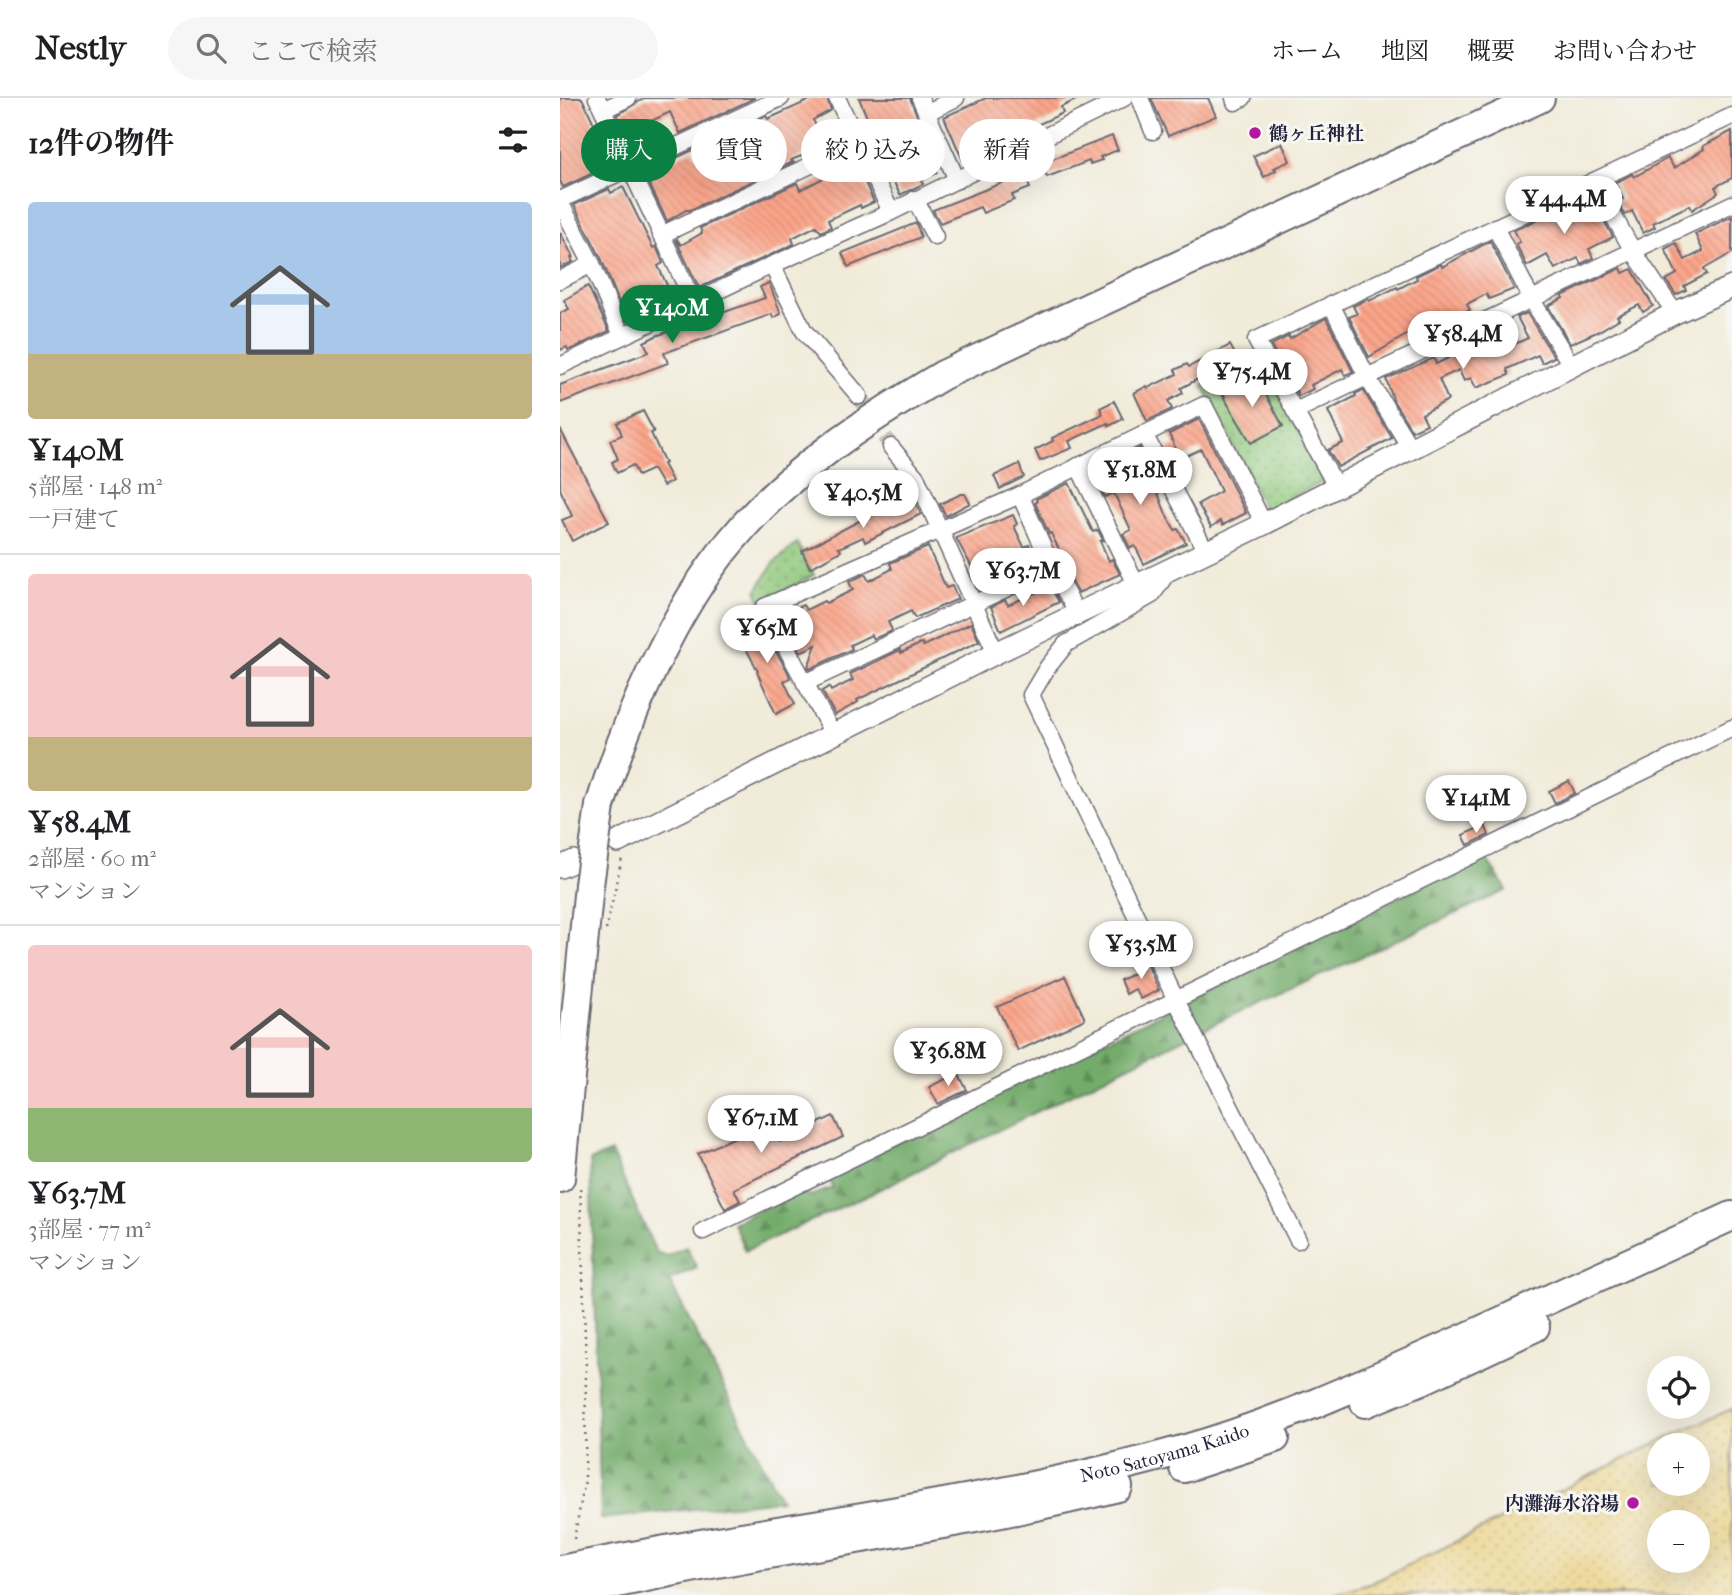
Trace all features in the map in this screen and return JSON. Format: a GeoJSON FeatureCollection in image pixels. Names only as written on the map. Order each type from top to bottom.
{"type":"FeatureCollection","features":[{"type":"Feature","properties":{"kind":"highway"},"geometry":{"type":"LineString","coordinates":[[560,1131],[600,806],[613,764],[665,645],[701,583],[730,541],[764,504],[827,450],[872,417],[943,375],[1540,98]]}},
{"type":"Feature","properties":{"kind":"highway"},"geometry":{"type":"LineString","coordinates":[[568,1081],[570,1180]]}},
{"type":"Feature","properties":{"kind":"highway","name":"Noto Satoyama Kaido"},"geometry":{"type":"LineString","coordinates":[[560,1570],[991,1496],[1102,1472],[1190,1447],[1285,1416],[1379,1377],[1732,1216]]}},
{"type":"Feature","properties":{"kind":"highway","name":"Noto Satoyama Kaido"},"geometry":{"type":"LineString","coordinates":[[561,1595],[701,1566],[909,1532],[1042,1506],[1229,1455],[1422,1380],[1732,1237]]}},
{"type":"Feature","properties":{"kind":"street"},"geometry":{"type":"LineString","coordinates":[[600,104],[628,98]]}},
{"type":"Feature","properties":{"kind":"street"},"geometry":{"type":"LineString","coordinates":[[677,147],[781,98]]}},
{"type":"Feature","properties":{"kind":"street"},"geometry":{"type":"LineString","coordinates":[[837,98],[847,119]]}},
{"type":"Feature","properties":{"kind":"street"},"geometry":{"type":"LineString","coordinates":[[956,98],[923,105],[957,180]]}},
{"type":"Feature","properties":{"kind":"street"},"geometry":{"type":"LineString","coordinates":[[560,366],[772,265],[891,212],[1124,98]]}},
{"type":"Feature","properties":{"kind":"street"},"geometry":{"type":"LineString","coordinates":[[1140,98],[1153,131]]}},
{"type":"Feature","properties":{"kind":"street"},"geometry":{"type":"LineString","coordinates":[[1234,98],[1236,102],[1243,98]]}},
{"type":"Feature","properties":{"kind":"street"},"geometry":{"type":"LineString","coordinates":[[1337,488],[1256,340],[1732,116]]}},
{"type":"Feature","properties":{"kind":"street"},"geometry":{"type":"LineString","coordinates":[[661,235],[801,170]]}},
{"type":"Feature","properties":{"kind":"street"},"geometry":{"type":"LineString","coordinates":[[1594,181],[1633,251],[1675,313]]}},
{"type":"Feature","properties":{"kind":"street"},"geometry":{"type":"LineString","coordinates":[[601,182],[560,201],[592,264],[622,336]]}},
{"type":"Feature","properties":{"kind":"street"},"geometry":{"type":"LineString","coordinates":[[635,182],[694,303]]}},
{"type":"Feature","properties":{"kind":"street"},"geometry":{"type":"LineString","coordinates":[[877,182],[891,212]]}},
{"type":"Feature","properties":{"kind":"street"},"geometry":{"type":"LineString","coordinates":[[915,199],[934,237]]}},
{"type":"Feature","properties":{"kind":"street"},"geometry":{"type":"LineString","coordinates":[[1295,411],[1732,204]]}},
{"type":"Feature","properties":{"kind":"street"},"geometry":{"type":"LineString","coordinates":[[1495,227],[1531,298],[1572,367]]}},
{"type":"Feature","properties":{"kind":"street"},"geometry":{"type":"LineString","coordinates":[[560,280],[592,264]]}},
{"type":"Feature","properties":{"kind":"street"},"geometry":{"type":"LineString","coordinates":[[772,265],[804,331],[859,396]]}},
{"type":"Feature","properties":{"kind":"street"},"geometry":{"type":"LineString","coordinates":[[620,847],[833,734],[1337,488],[1732,286]]}},
{"type":"Feature","properties":{"kind":"street"},"geometry":{"type":"LineString","coordinates":[[1331,304],[1367,377],[1411,449]]}},
{"type":"Feature","properties":{"kind":"street"},"geometry":{"type":"LineString","coordinates":[[833,734],[764,607],[1020,495],[1204,405],[1264,524]]}},
{"type":"Feature","properties":{"kind":"street"},"geometry":{"type":"LineString","coordinates":[[1144,434],[1206,551]]}},
{"type":"Feature","properties":{"kind":"street"},"geometry":{"type":"LineString","coordinates":[[891,447],[916,477],[996,653]]}},
{"type":"Feature","properties":{"kind":"street"},"geometry":{"type":"LineString","coordinates":[[1078,466],[1137,586]]}},
{"type":"Feature","properties":{"kind":"street"},"geometry":{"type":"LineString","coordinates":[[1020,495],[1052,567],[1078,615]]}},
{"type":"Feature","properties":{"kind":"street"},"geometry":{"type":"LineString","coordinates":[[805,683],[1052,567]]}},
{"type":"Feature","properties":{"kind":"street"},"geometry":{"type":"LineString","coordinates":[[1169,570],[1152,595],[1066,644],[1031,695],[1176,1000],[1298,1240]]}},
{"type":"Feature","properties":{"kind":"street"},"geometry":{"type":"LineString","coordinates":[[703,1231],[1732,728]]}},
{"type":"Feature","properties":{"kind":"path"},"geometry":{"type":"LineString","coordinates":[[606,931],[620,847]]}},
{"type":"Feature","properties":{"kind":"path"},"geometry":{"type":"LineString","coordinates":[[570,1180],[586,1367],[585,1480],[574,1539]]}},
{"type":"Feature","properties":{"kind":"green space"},"geometry":{"type":"Polygon","coordinates":[[[1261,358],[1325,481],[1265,510],[1203,385],[1261,358]]]}},
{"type":"Feature","properties":{"kind":"green space"},"geometry":{"type":"Polygon","coordinates":[[[797,543],[814,575],[761,602],[756,591],[774,563],[797,543]]]}},
{"type":"Feature","properties":{"kind":"green space"},"geometry":{"type":"Polygon","coordinates":[[[1484,855],[1507,890],[1203,1029],[872,1193],[745,1251],[733,1223],[803,1188],[809,1196],[833,1188],[828,1176],[1484,855]]]}},
{"type":"Feature","properties":{"kind":"green space"},"geometry":{"type":"Polygon","coordinates":[[[611,1152],[656,1252],[667,1256],[686,1247],[697,1268],[669,1280],[781,1500],[601,1519],[590,1161],[611,1152]]]}},
{"type":"Feature","properties":{"kind":"sand","name":"内灘海水浴場"},"geometry":{"type":"Polygon","coordinates":[[[1732,1409],[1732,1595],[1331,1595],[1370,1584],[1647,1448],[1647,1496],[1710,1496],[1710,1433],[1677,1433],[1732,1409]]]}},
{"type":"Feature","properties":{"kind":"building"},"geometry":{"type":"Polygon","coordinates":[[[560,98],[582,98],[592,119],[581,119],[581,179],[563,187],[560,181],[560,98]]]}},
{"type":"Feature","properties":{"kind":"building"},"geometry":{"type":"Polygon","coordinates":[[[645,98],[755,98],[710,119],[691,119],[691,128],[680,133],[677,119],[673,119],[670,112],[655,119],[619,119],[617,115],[645,98]]]}},
{"type":"Feature","properties":{"kind":"building"},"geometry":{"type":"Polygon","coordinates":[[[807,98],[827,98],[831,110],[815,119],[801,119],[801,156],[787,165],[787,119],[768,119],[808,101],[807,98]]]}},
{"type":"Feature","properties":{"kind":"building"},"geometry":{"type":"Polygon","coordinates":[[[859,98],[910,98],[919,119],[868,119],[859,98]]]}},
{"type":"Feature","properties":{"kind":"building"},"geometry":{"type":"Polygon","coordinates":[[[986,98],[1080,98],[1061,107],[1063,113],[1050,119],[959,119],[959,152],[944,117],[986,98]]]}},
{"type":"Feature","properties":{"kind":"building"},"geometry":{"type":"Polygon","coordinates":[[[1151,98],[1208,98],[1216,116],[1168,136],[1151,98]]]}},
{"type":"Feature","properties":{"kind":"building"},"geometry":{"type":"Polygon","coordinates":[[[1732,131],[1732,178],[1715,187],[1718,193],[1692,210],[1690,205],[1653,223],[1655,227],[1643,233],[1632,211],[1625,215],[1618,203],[1623,199],[1615,183],[1632,174],[1634,177],[1668,158],[1674,168],[1704,149],[1703,146],[1732,131]]]}},
{"type":"Feature","properties":{"kind":"building"},"geometry":{"type":"Polygon","coordinates":[[[1112,136],[1118,150],[1100,157],[1102,160],[1090,164],[1089,161],[1055,174],[1055,158],[1112,136]]]}},
{"type":"Feature","properties":{"kind":"building"},"geometry":{"type":"Polygon","coordinates":[[[1282,143],[1290,161],[1274,168],[1276,170],[1264,177],[1253,156],[1282,143]]]}},
{"type":"Feature","properties":{"kind":"building"},"geometry":{"type":"Polygon","coordinates":[[[691,151],[691,182],[750,182],[667,221],[648,182],[677,182],[677,158],[691,151]]]}},
{"type":"Feature","properties":{"kind":"building"},"geometry":{"type":"Polygon","coordinates":[[[816,182],[865,182],[874,202],[861,208],[860,205],[828,220],[831,227],[821,232],[816,226],[792,238],[794,244],[699,288],[677,239],[681,245],[702,233],[700,228],[797,183],[800,190],[816,182]]]}},
{"type":"Feature","properties":{"kind":"building"},"geometry":{"type":"Polygon","coordinates":[[[894,182],[922,182],[923,184],[900,195],[894,182]]]}},
{"type":"Feature","properties":{"kind":"building"},"geometry":{"type":"Polygon","coordinates":[[[1005,182],[1027,182],[1030,188],[1012,195],[1014,200],[983,213],[980,207],[940,223],[933,210],[1005,182]]]}},
{"type":"Feature","properties":{"kind":"building"},"geometry":{"type":"Polygon","coordinates":[[[623,187],[653,248],[656,246],[663,263],[658,266],[674,300],[627,322],[602,260],[574,205],[609,189],[611,193],[623,187]]]}},
{"type":"Feature","properties":{"kind":"building"},"geometry":{"type":"Polygon","coordinates":[[[1591,197],[1613,237],[1589,249],[1593,258],[1581,264],[1578,258],[1555,269],[1547,255],[1527,266],[1516,244],[1520,242],[1514,230],[1552,213],[1555,219],[1584,204],[1582,201],[1591,197]]]}},
{"type":"Feature","properties":{"kind":"building"},"geometry":{"type":"Polygon","coordinates":[[[1732,216],[1732,253],[1704,269],[1707,274],[1684,286],[1686,290],[1676,295],[1666,280],[1677,274],[1665,249],[1676,243],[1685,260],[1703,251],[1695,234],[1732,216]]]}},
{"type":"Feature","properties":{"kind":"building"},"geometry":{"type":"Polygon","coordinates":[[[916,223],[921,237],[848,267],[842,253],[916,223]]]}},
{"type":"Feature","properties":{"kind":"building"},"geometry":{"type":"Polygon","coordinates":[[[560,232],[573,262],[560,268],[560,232]]]}},
{"type":"Feature","properties":{"kind":"building"},"geometry":{"type":"Polygon","coordinates":[[[1490,241],[1514,289],[1489,299],[1486,294],[1467,304],[1470,310],[1423,334],[1420,327],[1369,357],[1349,317],[1357,314],[1353,306],[1397,287],[1398,289],[1417,279],[1416,276],[1441,264],[1442,267],[1490,241]]]}},
{"type":"Feature","properties":{"kind":"building"},"geometry":{"type":"Polygon","coordinates":[[[1621,268],[1623,273],[1632,269],[1653,306],[1643,312],[1639,305],[1617,316],[1619,319],[1599,331],[1570,344],[1548,306],[1563,298],[1562,296],[1621,268]]]}},
{"type":"Feature","properties":{"kind":"building"},"geometry":{"type":"Polygon","coordinates":[[[769,283],[781,314],[773,318],[772,314],[664,353],[668,363],[560,403],[560,385],[649,352],[644,342],[656,336],[765,298],[760,287],[769,283]]]}},
{"type":"Feature","properties":{"kind":"building"},"geometry":{"type":"Polygon","coordinates":[[[588,286],[609,331],[574,348],[560,350],[560,313],[569,309],[564,300],[588,286]]]}},
{"type":"Feature","properties":{"kind":"building"},"geometry":{"type":"Polygon","coordinates":[[[1527,313],[1554,357],[1542,363],[1538,355],[1507,369],[1509,375],[1476,388],[1471,378],[1464,381],[1459,370],[1439,379],[1448,400],[1422,414],[1427,424],[1412,431],[1394,402],[1386,379],[1434,358],[1436,364],[1459,353],[1456,348],[1492,330],[1502,350],[1528,338],[1517,317],[1527,313]]]}},
{"type":"Feature","properties":{"kind":"building"},"geometry":{"type":"Polygon","coordinates":[[[1326,318],[1353,372],[1345,375],[1342,369],[1311,385],[1313,389],[1299,396],[1271,345],[1289,336],[1290,339],[1326,318]]]}},
{"type":"Feature","properties":{"kind":"building"},"geometry":{"type":"Polygon","coordinates":[[[1230,345],[1237,358],[1181,388],[1183,393],[1168,401],[1172,409],[1147,421],[1134,393],[1177,374],[1175,370],[1187,364],[1189,367],[1230,345]]]}},
{"type":"Feature","properties":{"kind":"building"},"geometry":{"type":"Polygon","coordinates":[[[1253,375],[1283,426],[1251,443],[1223,392],[1253,375]]]}},
{"type":"Feature","properties":{"kind":"building"},"geometry":{"type":"Polygon","coordinates":[[[1363,390],[1392,438],[1338,467],[1328,450],[1343,443],[1328,411],[1363,390]]]}},
{"type":"Feature","properties":{"kind":"building"},"geometry":{"type":"Polygon","coordinates":[[[1114,401],[1123,419],[1069,441],[1072,448],[1040,461],[1035,450],[1053,441],[1052,438],[1103,414],[1100,408],[1114,401]]]}},
{"type":"Feature","properties":{"kind":"building"},"geometry":{"type":"Polygon","coordinates":[[[643,411],[654,432],[651,433],[672,481],[663,486],[653,469],[638,476],[633,465],[617,473],[612,462],[618,459],[610,440],[622,435],[617,423],[643,411]]]}},
{"type":"Feature","properties":{"kind":"building"},"geometry":{"type":"Polygon","coordinates":[[[1199,419],[1246,513],[1223,525],[1221,521],[1211,527],[1198,504],[1221,491],[1201,449],[1171,463],[1165,452],[1175,447],[1169,434],[1199,419]]]}},
{"type":"Feature","properties":{"kind":"building"},"geometry":{"type":"Polygon","coordinates":[[[560,429],[609,522],[572,541],[562,520],[572,516],[560,489],[560,429]]]}},
{"type":"Feature","properties":{"kind":"building"},"geometry":{"type":"Polygon","coordinates":[[[1140,448],[1144,457],[1137,460],[1147,480],[1152,478],[1166,514],[1186,543],[1144,564],[1135,546],[1130,548],[1123,534],[1131,530],[1114,493],[1105,497],[1095,477],[1105,472],[1102,466],[1140,448]]]}},
{"type":"Feature","properties":{"kind":"building"},"geometry":{"type":"Polygon","coordinates":[[[1019,464],[1024,477],[1000,489],[994,476],[1019,464]]]}},
{"type":"Feature","properties":{"kind":"building"},"geometry":{"type":"Polygon","coordinates":[[[1069,483],[1093,532],[1098,530],[1109,561],[1112,559],[1120,574],[1078,593],[1035,503],[1036,499],[1069,483]]]}},
{"type":"Feature","properties":{"kind":"building"},"geometry":{"type":"Polygon","coordinates":[[[965,494],[970,503],[946,516],[940,504],[965,494]]]}},
{"type":"Feature","properties":{"kind":"building"},"geometry":{"type":"Polygon","coordinates":[[[911,495],[921,514],[865,542],[863,537],[839,548],[841,551],[810,568],[802,551],[863,519],[862,517],[872,512],[873,515],[911,495]]]}},
{"type":"Feature","properties":{"kind":"building"},"geometry":{"type":"Polygon","coordinates":[[[1013,515],[1017,524],[1014,526],[1024,547],[1029,545],[1034,555],[994,576],[996,582],[983,588],[956,538],[1013,515]]]}},
{"type":"Feature","properties":{"kind":"building"},"geometry":{"type":"Polygon","coordinates":[[[928,547],[946,588],[952,586],[958,599],[915,618],[911,611],[888,622],[892,630],[890,632],[873,639],[871,635],[850,645],[852,649],[810,669],[808,667],[816,645],[800,652],[782,615],[803,605],[806,610],[824,601],[826,603],[853,590],[849,582],[865,574],[869,581],[892,569],[890,563],[928,547]]]}},
{"type":"Feature","properties":{"kind":"building"},"geometry":{"type":"Polygon","coordinates":[[[1050,586],[1059,602],[1001,631],[991,607],[1005,600],[1008,605],[1050,586]]]}},
{"type":"Feature","properties":{"kind":"building"},"geometry":{"type":"Polygon","coordinates":[[[756,619],[790,678],[784,681],[795,704],[776,714],[758,671],[736,630],[756,619]]]}},
{"type":"Feature","properties":{"kind":"building"},"geometry":{"type":"Polygon","coordinates":[[[971,623],[979,641],[857,700],[858,702],[835,715],[822,691],[829,687],[831,691],[853,680],[850,674],[900,650],[901,653],[922,643],[923,646],[971,623]]]}},
{"type":"Feature","properties":{"kind":"building"},"geometry":{"type":"Polygon","coordinates":[[[1569,781],[1575,793],[1555,803],[1549,791],[1569,781]]]}},
{"type":"Feature","properties":{"kind":"building"},"geometry":{"type":"Polygon","coordinates":[[[1485,825],[1489,835],[1468,845],[1463,835],[1485,825]]]}},
{"type":"Feature","properties":{"kind":"building"},"geometry":{"type":"Polygon","coordinates":[[[1143,955],[1159,990],[1141,999],[1135,989],[1126,994],[1120,980],[1142,970],[1136,958],[1143,955]]]}},
{"type":"Feature","properties":{"kind":"building"},"geometry":{"type":"Polygon","coordinates":[[[1065,976],[1085,1019],[1018,1051],[997,1007],[1065,976]]]}},
{"type":"Feature","properties":{"kind":"building"},"geometry":{"type":"Polygon","coordinates":[[[958,1073],[967,1090],[938,1104],[929,1087],[958,1073]]]}},
{"type":"Feature","properties":{"kind":"building"},"geometry":{"type":"Polygon","coordinates":[[[833,1116],[843,1137],[734,1189],[740,1201],[725,1209],[698,1154],[770,1121],[780,1142],[833,1116]]]}},
{"type":"Feature","properties":{"kind":"tunnel"},"geometry":{"type":"LineString","coordinates":[[859,396],[891,447]]}},
{"type":"Feature","properties":{"kind":"place","name":"鶴ヶ丘神社"},"geometry":{"type":"Point","coordinates":[1255,133]}},
{"type":"Feature","properties":{"kind":"place","name":"内灘海水浴場"},"geometry":{"type":"Point","coordinates":[1633,1503]}}]}
